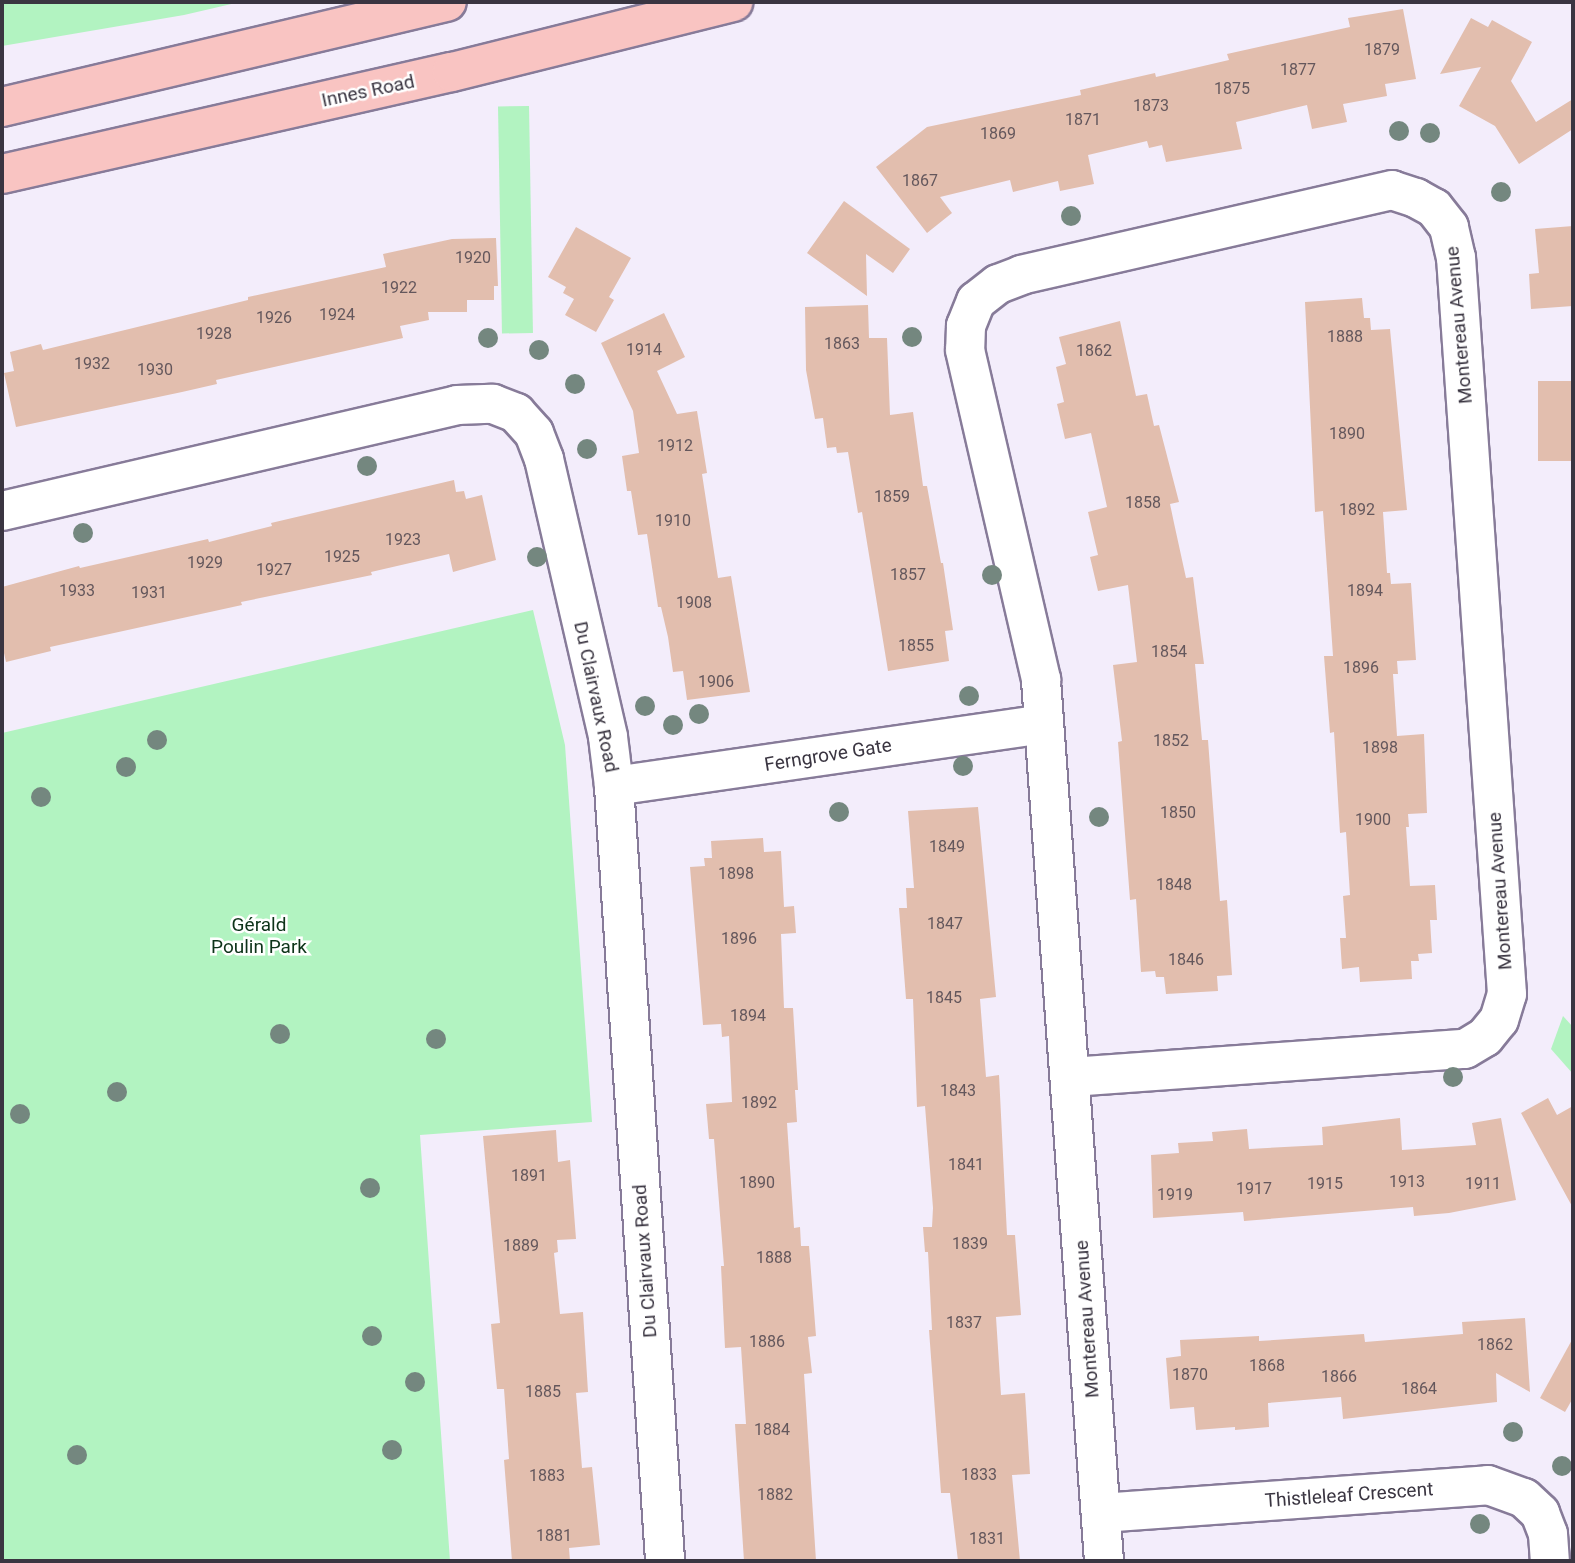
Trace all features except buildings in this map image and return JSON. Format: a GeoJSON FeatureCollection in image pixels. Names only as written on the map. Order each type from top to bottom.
{"type":"FeatureCollection","features":[{"type":"Feature","properties":{"kind":"main road"},"geometry":{"type":"LineString","coordinates":[[2,107],[447,2]]}},
{"type":"Feature","properties":{"kind":"main road","name":"Innes Road"},"geometry":{"type":"LineString","coordinates":[[2,174],[452,72],[733,2]]}},
{"type":"Feature","properties":{"kind":"street","name":"Montereau Avenue"},"geometry":{"type":"LineString","coordinates":[[1071,1077],[1465,1049],[1485,1037],[1499,1020],[1507,994],[1506,968],[1456,258],[1450,227],[1434,208],[1416,198],[1392,190],[1022,275],[998,284],[976,301],[966,326],[965,350],[1041,680],[1104,1561]]}},
{"type":"Feature","properties":{"kind":"street","name":"Du Clairvaux Road"},"geometry":{"type":"LineString","coordinates":[[2,511],[457,405],[493,404],[516,413],[534,433],[544,459],[607,737],[614,786],[665,1561]]}},
{"type":"Feature","properties":{"kind":"street","name":"Ferngrove Gate"},"geometry":{"type":"LineString","coordinates":[[614,786],[1043,724]]}},
{"type":"Feature","properties":{"kind":"street","name":"Thistleleaf Crescent"},"geometry":{"type":"LineString","coordinates":[[1101,1513],[1488,1485],[1524,1497],[1539,1513],[1548,1534],[1550,1561]]}},
{"type":"Feature","properties":{"kind":"green space"},"geometry":{"type":"Polygon","coordinates":[[[2,2],[240,2],[184,15],[2,46],[2,2]]]}},
{"type":"Feature","properties":{"kind":"green space"},"geometry":{"type":"Polygon","coordinates":[[[529,106],[533,333],[502,334],[498,107],[529,106]]]}},
{"type":"Feature","properties":{"kind":"green space","name":"Gérald Poulin Park"},"geometry":{"type":"Polygon","coordinates":[[[533,610],[565,745],[592,1122],[420,1135],[450,1561],[2,1561],[2,733],[533,610]]]}},
{"type":"Feature","properties":{"kind":"green space"},"geometry":{"type":"Polygon","coordinates":[[[1563,1016],[1573,1027],[1573,1074],[1551,1049],[1563,1016]]]}}]}
